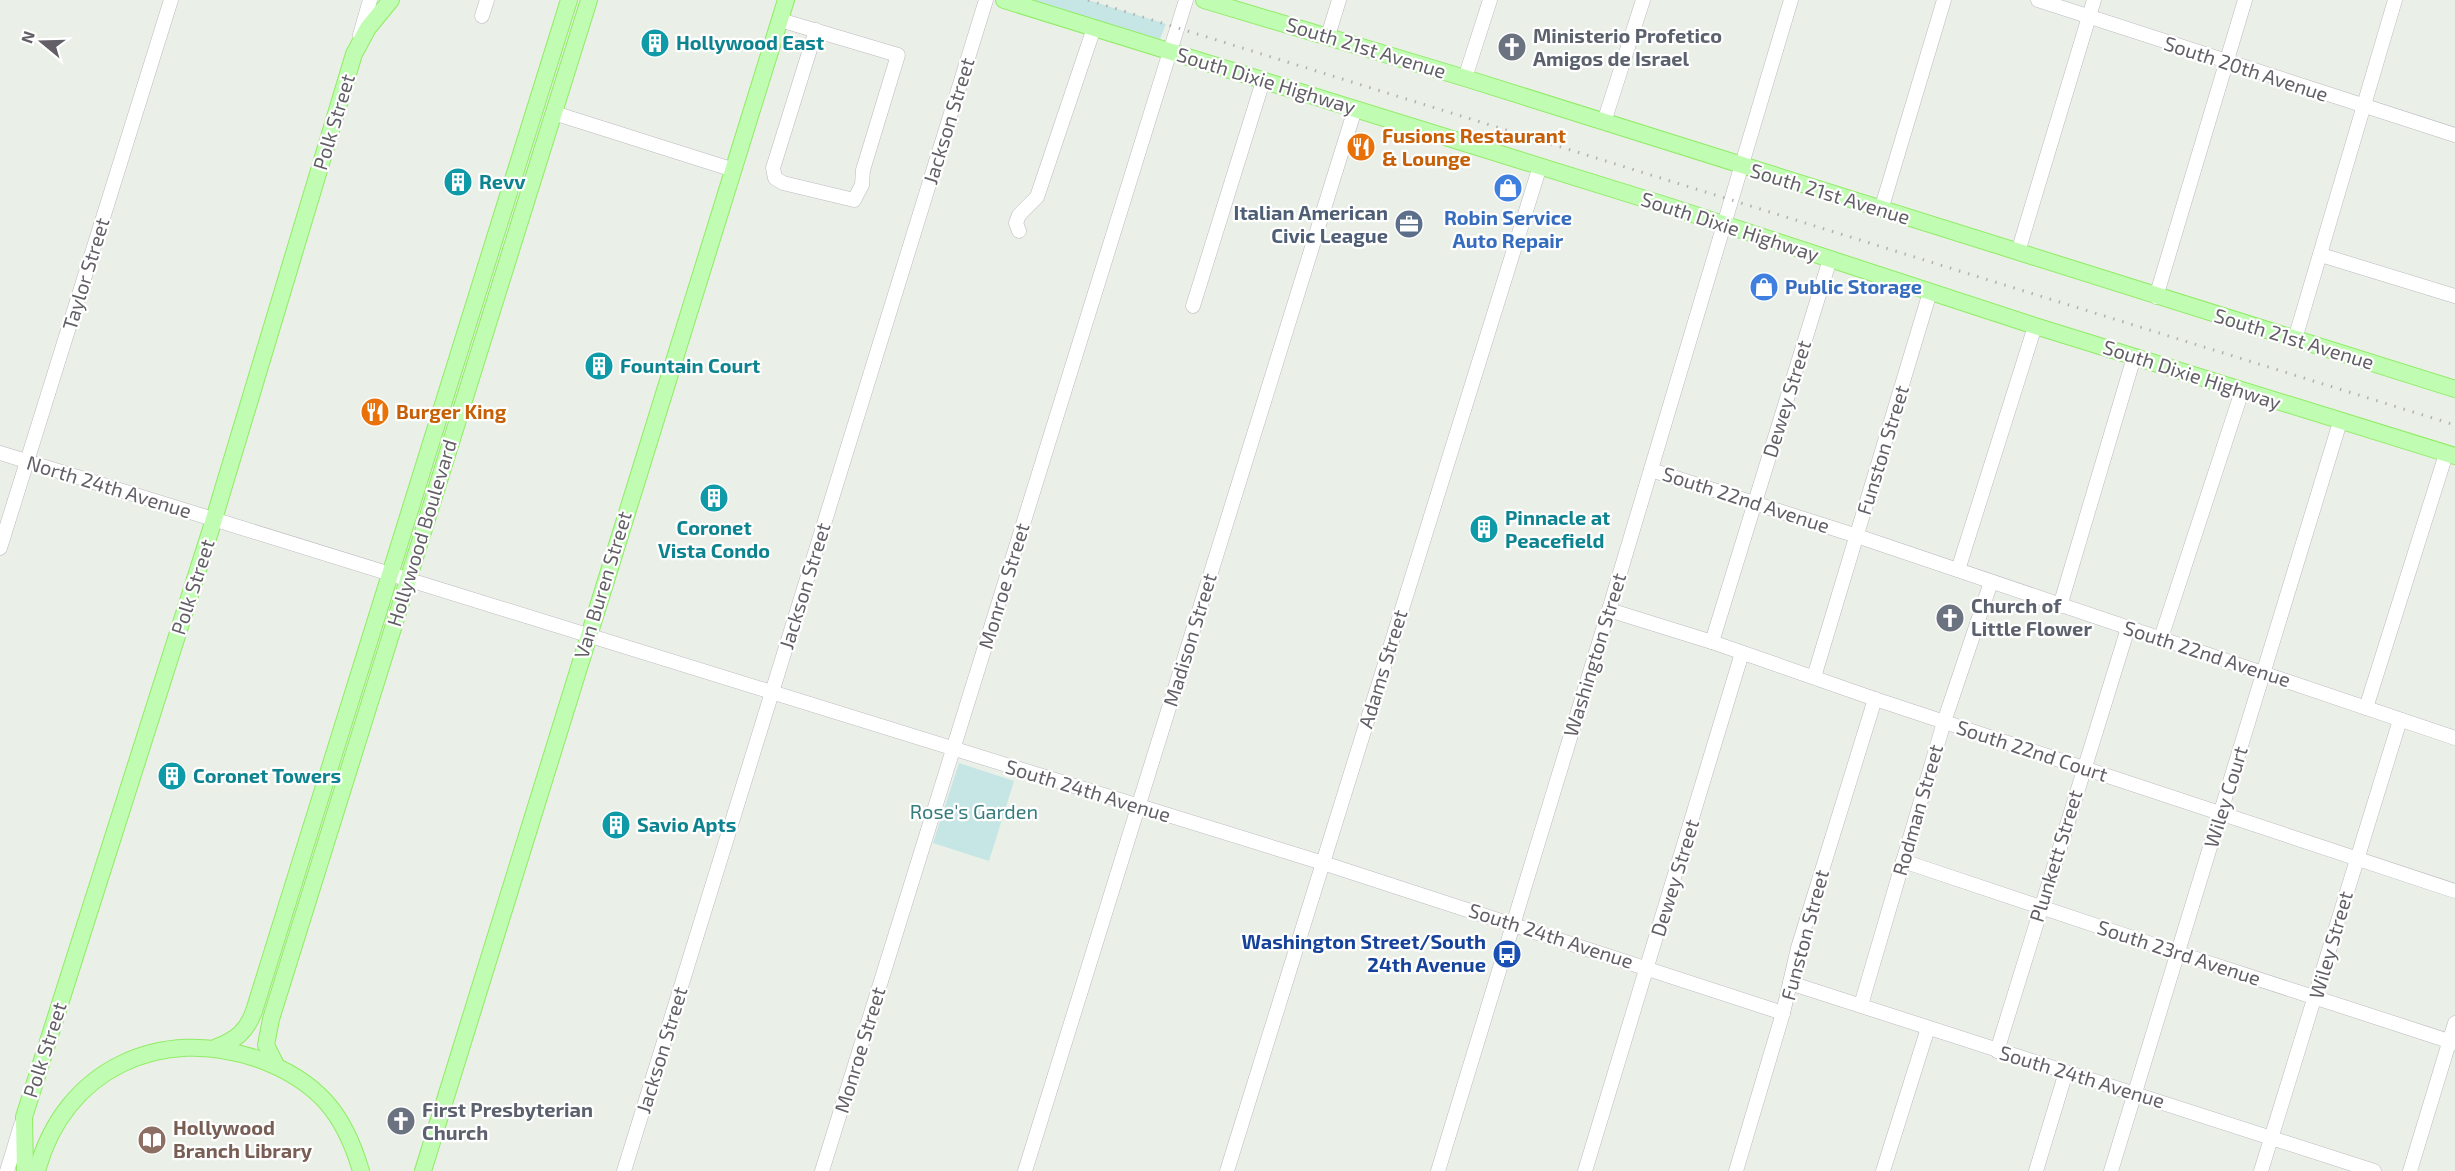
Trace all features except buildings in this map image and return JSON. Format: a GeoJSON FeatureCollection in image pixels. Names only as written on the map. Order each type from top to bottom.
{"type":"FeatureCollection","features":[{"type":"Feature","properties":{"kind":"main road"},"geometry":{"type":"LineString","coordinates":[[354,54],[368,28],[391,0]]}},
{"type":"Feature","properties":{"kind":"main road","name":"Hollywood Boulevard"},"geometry":{"type":"LineString","coordinates":[[217,1047],[237,1038],[250,1022],[569,0]]}},
{"type":"Feature","properties":{"kind":"main road","name":"Hollywood Boulevard"},"geometry":{"type":"LineString","coordinates":[[276,1065],[266,1045],[271,1019],[589,0]]}},
{"type":"Feature","properties":{"kind":"main road","name":"Van Buren Street"},"geometry":{"type":"LineString","coordinates":[[423,1171],[786,0]]}},
{"type":"Feature","properties":{"kind":"main road","name":"South Dixie Highway"},"geometry":{"type":"LineString","coordinates":[[1004,0],[1540,166],[2035,326],[2450,455]]}},
{"type":"Feature","properties":{"kind":"main road","name":"South 21st Avenue"},"geometry":{"type":"LineString","coordinates":[[1204,0],[1464,78],[2455,389]]}},
{"type":"Feature","properties":{"kind":"main road","name":"Polk Street"},"geometry":{"type":"LineString","coordinates":[[21,1162],[24,1117],[214,520],[354,54]]}},
{"type":"Feature","properties":{"kind":"main road"},"geometry":{"type":"LineString","coordinates":[[440,415],[448,423],[441,452],[444,462]]}},
{"type":"Feature","properties":{"kind":"main road"},"geometry":{"type":"LineString","coordinates":[[21,1162],[46,1143],[57,1122],[87,1088],[120,1064],[158,1049],[217,1047],[276,1065],[294,1076],[327,1103],[353,1147],[361,1171]]}},
{"type":"Feature","properties":{"kind":"street","name":"Taylor Street"},"geometry":{"type":"LineString","coordinates":[[0,548],[171,0]]}},
{"type":"Feature","properties":{"kind":"street","name":"Polk Street"},"geometry":{"type":"LineString","coordinates":[[354,54],[370,0]]}},
{"type":"Feature","properties":{"kind":"street"},"geometry":{"type":"LineString","coordinates":[[482,16],[487,0]]}},
{"type":"Feature","properties":{"kind":"street","name":"Jackson Street"},"geometry":{"type":"LineString","coordinates":[[624,1171],[986,0]]}},
{"type":"Feature","properties":{"kind":"street","name":"Monroe Street"},"geometry":{"type":"LineString","coordinates":[[822,1171],[1186,0]]}},
{"type":"Feature","properties":{"kind":"street"},"geometry":{"type":"LineString","coordinates":[[1328,36],[1339,0]]}},
{"type":"Feature","properties":{"kind":"street"},"geometry":{"type":"LineString","coordinates":[[1464,78],[1490,0]]}},
{"type":"Feature","properties":{"kind":"street"},"geometry":{"type":"LineString","coordinates":[[1604,122],[1643,0]]}},
{"type":"Feature","properties":{"kind":"street","name":"Washington Street"},"geometry":{"type":"LineString","coordinates":[[1438,1171],[1609,610],[1791,0]]}},
{"type":"Feature","properties":{"kind":"street"},"geometry":{"type":"LineString","coordinates":[[1881,210],[1944,0]]}},
{"type":"Feature","properties":{"kind":"street","name":"South 20th Avenue"},"geometry":{"type":"LineString","coordinates":[[2038,0],[2455,135]]}},
{"type":"Feature","properties":{"kind":"street"},"geometry":{"type":"LineString","coordinates":[[2018,252],[2094,0]]}},
{"type":"Feature","properties":{"kind":"street"},"geometry":{"type":"LineString","coordinates":[[2157,297],[2245,0]]}},
{"type":"Feature","properties":{"kind":"street"},"geometry":{"type":"LineString","coordinates":[[2295,339],[2395,0]]}},
{"type":"Feature","properties":{"kind":"street"},"geometry":{"type":"LineString","coordinates":[[780,20],[816,30],[898,55],[864,170],[862,185],[854,200],[783,183],[775,178],[773,168],[816,30]]}},
{"type":"Feature","properties":{"kind":"street"},"geometry":{"type":"LineString","coordinates":[[1019,231],[1016,223],[1019,215],[1037,197],[1094,28]]}},
{"type":"Feature","properties":{"kind":"street"},"geometry":{"type":"LineString","coordinates":[[1192,306],[1263,81]]}},
{"type":"Feature","properties":{"kind":"street","name":"Madison Street"},"geometry":{"type":"LineString","coordinates":[[1025,1171],[1355,109]]}},
{"type":"Feature","properties":{"kind":"street"},"geometry":{"type":"LineString","coordinates":[[554,113],[734,170]]}},
{"type":"Feature","properties":{"kind":"street","name":"Adams Street"},"geometry":{"type":"LineString","coordinates":[[1227,1171],[1540,166]]}},
{"type":"Feature","properties":{"kind":"street"},"geometry":{"type":"LineString","coordinates":[[2320,255],[2455,296]]}},
{"type":"Feature","properties":{"kind":"street","name":"Dewey Street"},"geometry":{"type":"LineString","coordinates":[[1712,642],[1830,259]]}},
{"type":"Feature","properties":{"kind":"street","name":"Funston Street"},"geometry":{"type":"LineString","coordinates":[[1814,676],[1930,292]]}},
{"type":"Feature","properties":{"kind":"street"},"geometry":{"type":"LineString","coordinates":[[1958,570],[2035,326]]}},
{"type":"Feature","properties":{"kind":"street"},"geometry":{"type":"LineString","coordinates":[[2060,606],[2134,357]]}},
{"type":"Feature","properties":{"kind":"street"},"geometry":{"type":"LineString","coordinates":[[2161,638],[2242,391]]}},
{"type":"Feature","properties":{"kind":"street","name":"Wiley Court"},"geometry":{"type":"LineString","coordinates":[[2111,1171],[2340,422]]}},
{"type":"Feature","properties":{"kind":"street","name":"North 24th Avenue"},"geometry":{"type":"LineString","coordinates":[[0,453],[390,574]]}},
{"type":"Feature","properties":{"kind":"street"},"geometry":{"type":"LineString","coordinates":[[2366,708],[2450,455]]}},
{"type":"Feature","properties":{"kind":"street","name":"South 22nd Avenue"},"geometry":{"type":"LineString","coordinates":[[1651,470],[1857,536],[2455,738]]}},
{"type":"Feature","properties":{"kind":"street","name":"South 24th Avenue"},"geometry":{"type":"LineString","coordinates":[[390,574],[1323,863],[1783,1013]]}},
{"type":"Feature","properties":{"kind":"street","name":"Rodman Street"},"geometry":{"type":"LineString","coordinates":[[1861,1005],[1944,722],[1990,582]]}},
{"type":"Feature","properties":{"kind":"street","name":"South 22nd Court"},"geometry":{"type":"LineString","coordinates":[[1609,610],[1712,642],[1875,699],[2455,891]]}},
{"type":"Feature","properties":{"kind":"street","name":"Plunkett Street"},"geometry":{"type":"LineString","coordinates":[[1997,1051],[2128,628]]}},
{"type":"Feature","properties":{"kind":"street","name":"Dewey Street"},"geometry":{"type":"LineString","coordinates":[[1585,1171],[1742,653]]}},
{"type":"Feature","properties":{"kind":"street","name":"Funston Street"},"geometry":{"type":"LineString","coordinates":[[1736,1171],[1783,1013],[1798,948],[1875,699]]}},
{"type":"Feature","properties":{"kind":"street","name":"Wiley Street"},"geometry":{"type":"LineString","coordinates":[[2261,1171],[2400,720]]}},
{"type":"Feature","properties":{"kind":"street","name":"South 23rd Avenue"},"geometry":{"type":"LineString","coordinates":[[1903,861],[2178,954],[2452,1042]]}},
{"type":"Feature","properties":{"kind":"street","name":"South 24th Avenue"},"geometry":{"type":"LineString","coordinates":[[1790,983],[2374,1171]]}},
{"type":"Feature","properties":{"kind":"street"},"geometry":{"type":"LineString","coordinates":[[2410,1171],[2452,1042],[2455,1023]]}},
{"type":"Feature","properties":{"kind":"street"},"geometry":{"type":"LineString","coordinates":[[1883,1171],[1928,1028]]}},
{"type":"Feature","properties":{"kind":"street"},"geometry":{"type":"LineString","coordinates":[[2036,1171],[2066,1072]]}},
{"type":"Feature","properties":{"kind":"green space"},"geometry":{"type":"Polygon","coordinates":[[[1029,0],[1088,0],[1166,24],[1160,39],[1029,0]]]}},
{"type":"Feature","properties":{"kind":"green space","name":"Rose's Garden"},"geometry":{"type":"Polygon","coordinates":[[[959,763],[1014,781],[989,861],[933,843],[959,763]]]}},
{"type":"Feature","properties":{"kind":"railway"},"geometry":{"type":"LineString","coordinates":[[1088,0],[2455,425]]}},
{"type":"Feature","properties":{"kind":"place","name":"Hollywood East"},"geometry":{"type":"Point","coordinates":[655,43]}},
{"type":"Feature","properties":{"kind":"place","name":"Ministerio Profetico Amigos de Israel"},"geometry":{"type":"Point","coordinates":[1512,47]}},
{"type":"Feature","properties":{"kind":"place","name":"Fusions Restaurant & Lounge"},"geometry":{"type":"Point","coordinates":[1361,147]}},
{"type":"Feature","properties":{"kind":"place","name":"Revv"},"geometry":{"type":"Point","coordinates":[458,182]}},
{"type":"Feature","properties":{"kind":"place","name":"Robin Service Auto Repair"},"geometry":{"type":"Point","coordinates":[1508,188]}},
{"type":"Feature","properties":{"kind":"place","name":"Italian American Civic League"},"geometry":{"type":"Point","coordinates":[1409,224]}},
{"type":"Feature","properties":{"kind":"place","name":"Public Storage"},"geometry":{"type":"Point","coordinates":[1764,287]}},
{"type":"Feature","properties":{"kind":"place","name":"Fountain Court"},"geometry":{"type":"Point","coordinates":[599,366]}},
{"type":"Feature","properties":{"kind":"place","name":"Burger King"},"geometry":{"type":"Point","coordinates":[375,412]}},
{"type":"Feature","properties":{"kind":"place","name":"Coronet Vista Condo"},"geometry":{"type":"Point","coordinates":[714,498]}},
{"type":"Feature","properties":{"kind":"place","name":"Pinnacle at Peacefield"},"geometry":{"type":"Point","coordinates":[1484,529]}},
{"type":"Feature","properties":{"kind":"place","name":"Church of Little Flower"},"geometry":{"type":"Point","coordinates":[1950,618]}},
{"type":"Feature","properties":{"kind":"place","name":"Coronet Towers"},"geometry":{"type":"Point","coordinates":[172,776]}},
{"type":"Feature","properties":{"kind":"place","name":"Savio Apts"},"geometry":{"type":"Point","coordinates":[616,825]}},
{"type":"Feature","properties":{"kind":"place","name":"Washington Street/South 24th Avenue"},"geometry":{"type":"Point","coordinates":[1507,954]}},
{"type":"Feature","properties":{"kind":"place","name":"First Presbyterian Church"},"geometry":{"type":"Point","coordinates":[401,1121]}},
{"type":"Feature","properties":{"kind":"place","name":"Hollywood Branch Library"},"geometry":{"type":"Point","coordinates":[152,1140]}}]}
